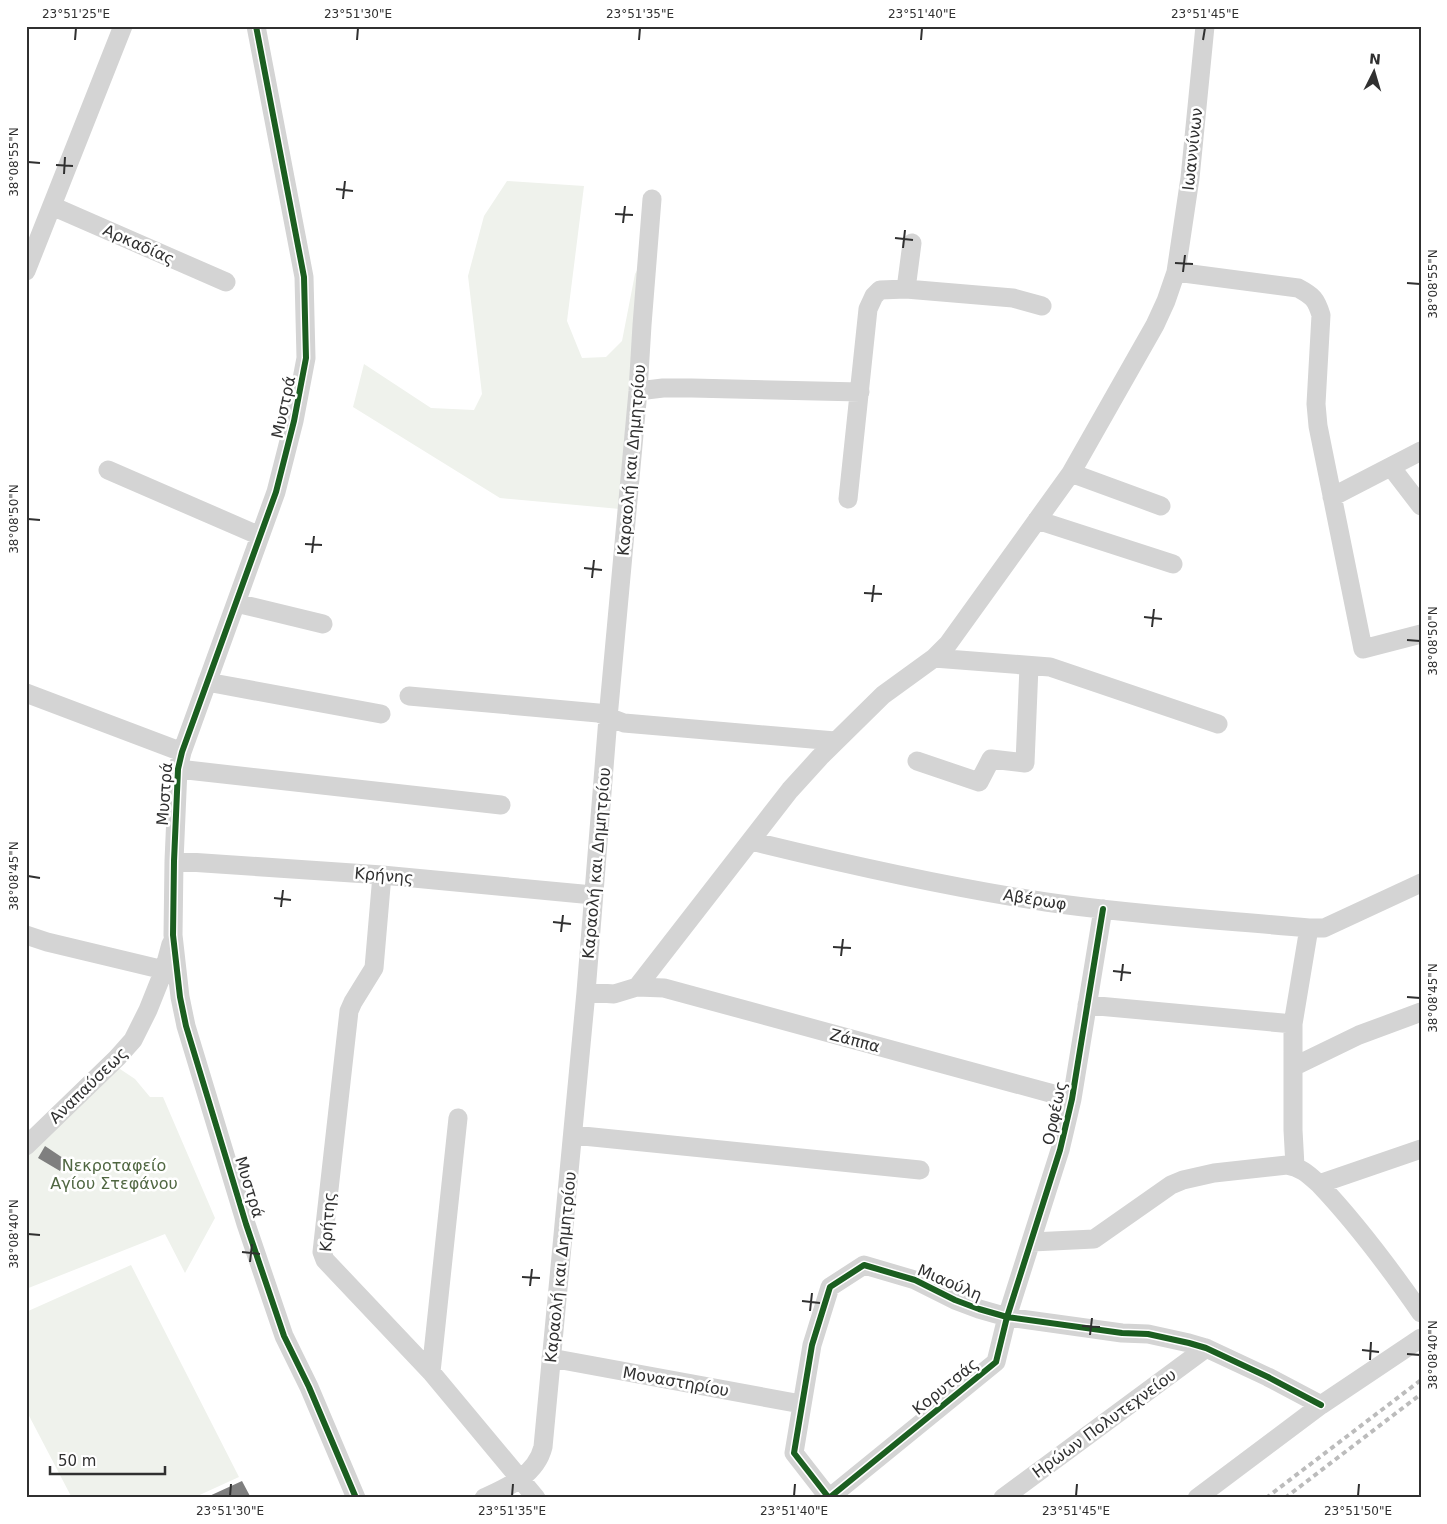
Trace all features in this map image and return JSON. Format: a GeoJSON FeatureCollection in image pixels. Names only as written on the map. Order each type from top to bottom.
{"type":"FeatureCollection","features":[{"type":"Feature","properties":{"kind":"street"},"geometry":{"type":"LineString","coordinates":[[26,271],[123,26]]}},
{"type":"Feature","properties":{"kind":"street","name":"Μυστρά"},"geometry":{"type":"LineString","coordinates":[[256,26],[262,49],[304,277],[306,358],[288,448],[276,492],[180,761],[174,861],[173,935],[180,997],[186,1026],[246,1224],[284,1336],[309,1387],[356,1498]]}},
{"type":"Feature","properties":{"kind":"street","name":"Ιωαννίνων"},"geometry":{"type":"LineString","coordinates":[[637,987],[790,790],[883,695],[934,658],[948,644],[1070,473],[1155,325],[1166,302],[1176,272],[1190,178],[1205,26]]}},
{"type":"Feature","properties":{"kind":"street","name":"Καραολή και Δημητρίου"},"geometry":{"type":"LineString","coordinates":[[484,1498],[520,1479],[535,1465],[541,1456],[586,992],[608,718],[638,391],[652,199]]}},
{"type":"Feature","properties":{"kind":"street","name":"Αρκαδίας"},"geometry":{"type":"LineString","coordinates":[[52,206],[226,282]]}},
{"type":"Feature","properties":{"kind":"street"},"geometry":{"type":"LineString","coordinates":[[906,289],[912,243]]}},
{"type":"Feature","properties":{"kind":"street"},"geometry":{"type":"LineString","coordinates":[[1176,272],[1298,288],[1310,294],[1317,302],[1321,315],[1316,404],[1318,426],[1363,649],[1421,634]]}},
{"type":"Feature","properties":{"kind":"street"},"geometry":{"type":"LineString","coordinates":[[848,499],[868,309],[874,296],[880,290],[906,289],[1013,298],[1042,306]]}},
{"type":"Feature","properties":{"kind":"street"},"geometry":{"type":"LineString","coordinates":[[638,391],[663,388],[692,388],[860,392]]}},
{"type":"Feature","properties":{"kind":"street"},"geometry":{"type":"LineString","coordinates":[[1332,497],[1421,451]]}},
{"type":"Feature","properties":{"kind":"street"},"geometry":{"type":"LineString","coordinates":[[1391,467],[1421,506]]}},
{"type":"Feature","properties":{"kind":"street"},"geometry":{"type":"LineString","coordinates":[[108,470],[260,536]]}},
{"type":"Feature","properties":{"kind":"street"},"geometry":{"type":"LineString","coordinates":[[1070,473],[1161,506]]}},
{"type":"Feature","properties":{"kind":"street"},"geometry":{"type":"LineString","coordinates":[[1037,520],[1173,564]]}},
{"type":"Feature","properties":{"kind":"street"},"geometry":{"type":"LineString","coordinates":[[236,603],[323,624]]}},
{"type":"Feature","properties":{"kind":"street"},"geometry":{"type":"LineString","coordinates":[[934,658],[1050,668],[1218,724]]}},
{"type":"Feature","properties":{"kind":"street"},"geometry":{"type":"LineString","coordinates":[[917,761],[979,782],[991,759],[1025,763],[1029,666]]}},
{"type":"Feature","properties":{"kind":"street"},"geometry":{"type":"LineString","coordinates":[[207,682],[381,714]]}},
{"type":"Feature","properties":{"kind":"street"},"geometry":{"type":"LineString","coordinates":[[26,693],[180,761],[501,805]]}},
{"type":"Feature","properties":{"kind":"street"},"geometry":{"type":"LineString","coordinates":[[409,696],[598,713],[624,723],[836,741]]}},
{"type":"Feature","properties":{"kind":"street","name":"Αβέρωφ"},"geometry":{"type":"LineString","coordinates":[[751,841],[859,868],[1046,902],[1103,909],[1317,928]]}},
{"type":"Feature","properties":{"kind":"street","name":"Κρήνης"},"geometry":{"type":"LineString","coordinates":[[174,861],[382,875],[593,895]]}},
{"type":"Feature","properties":{"kind":"street","name":"Κρήτης"},"geometry":{"type":"LineString","coordinates":[[382,875],[374,968],[353,1002],[350,1011],[322,1252],[325,1260],[431,1372],[536,1498]]}},
{"type":"Feature","properties":{"kind":"street"},"geometry":{"type":"LineString","coordinates":[[1295,1166],[1293,1024],[1317,928],[1421,884]]}},
{"type":"Feature","properties":{"kind":"street","name":"Ορφέως"},"geometry":{"type":"LineString","coordinates":[[1007,1317],[1060,1150],[1072,1099],[1103,909]]}},
{"type":"Feature","properties":{"kind":"street"},"geometry":{"type":"LineString","coordinates":[[26,935],[47,942],[164,970]]}},
{"type":"Feature","properties":{"kind":"street","name":"Αναπαύσεως"},"geometry":{"type":"LineString","coordinates":[[26,1146],[117,1058],[133,1040],[145,1018],[164,970],[173,935]]}},
{"type":"Feature","properties":{"kind":"street","name":"Ζάππα"},"geometry":{"type":"LineString","coordinates":[[586,992],[614,994],[637,987],[664,988],[1072,1099]]}},
{"type":"Feature","properties":{"kind":"street"},"geometry":{"type":"LineString","coordinates":[[1087,1004],[1293,1024]]}},
{"type":"Feature","properties":{"kind":"street"},"geometry":{"type":"LineString","coordinates":[[1293,1067],[1359,1036],[1421,1012]]}},
{"type":"Feature","properties":{"kind":"street"},"geometry":{"type":"LineString","coordinates":[[431,1372],[458,1118]]}},
{"type":"Feature","properties":{"kind":"street"},"geometry":{"type":"LineString","coordinates":[[573,1135],[920,1170]]}},
{"type":"Feature","properties":{"kind":"street"},"geometry":{"type":"LineString","coordinates":[[1319,1184],[1421,1149]]}},
{"type":"Feature","properties":{"kind":"street"},"geometry":{"type":"LineString","coordinates":[[1032,1242],[1094,1238],[1171,1185],[1183,1180],[1214,1173],[1271,1166],[1295,1166],[1303,1170],[1319,1184],[1359,1228],[1421,1313]]}},
{"type":"Feature","properties":{"kind":"street","name":"Μιαούλη"},"geometry":{"type":"LineString","coordinates":[[802,1404],[812,1345],[830,1287],[864,1265],[915,1280],[979,1310],[1007,1317]]}},
{"type":"Feature","properties":{"kind":"street"},"geometry":{"type":"LineString","coordinates":[[1007,1317],[1122,1333],[1148,1334],[1206,1348],[1268,1377],[1321,1405]]}},
{"type":"Feature","properties":{"kind":"street","name":"Κορυτσάς"},"geometry":{"type":"LineString","coordinates":[[829,1498],[996,1362],[1007,1317]]}},
{"type":"Feature","properties":{"kind":"street"},"geometry":{"type":"LineString","coordinates":[[1197,1498],[1321,1405],[1421,1338]]}},
{"type":"Feature","properties":{"kind":"street","name":"Ηρώων Πολυτεχνείου"},"geometry":{"type":"LineString","coordinates":[[1003,1498],[1206,1348]]}},
{"type":"Feature","properties":{"kind":"street","name":"Μοναστηρίου"},"geometry":{"type":"LineString","coordinates":[[551,1358],[802,1404]]}},
{"type":"Feature","properties":{"kind":"street"},"geometry":{"type":"LineString","coordinates":[[802,1404],[794,1454],[829,1498]]}},
{"type":"Feature","properties":{"kind":"green space"},"geometry":{"type":"Polygon","coordinates":[[[507,181],[584,186],[567,321],[582,358],[606,357],[622,341],[635,274],[639,267],[620,509],[500,498],[353,407],[364,364],[431,408],[474,410],[482,394],[468,276],[484,216],[507,181]]]}},
{"type":"Feature","properties":{"kind":"green space","name":"Νεκροταφείο Αγίου Στεφάνου"},"geometry":{"type":"Polygon","coordinates":[[[117,1067],[135,1079],[150,1097],[163,1097],[215,1218],[185,1273],[165,1234],[26,1289],[26,1158],[117,1067]]]}},
{"type":"Feature","properties":{"kind":"green space"},"geometry":{"type":"Polygon","coordinates":[[[131,1265],[239,1477],[193,1498],[72,1498],[26,1410],[26,1312],[131,1265]]]}},
{"type":"Feature","properties":{"kind":"building"},"geometry":{"type":"Polygon","coordinates":[[[45,1146],[66,1160],[60,1171],[38,1158],[45,1146]]]}},
{"type":"Feature","properties":{"kind":"building"},"geometry":{"type":"Polygon","coordinates":[[[242,1481],[251,1498],[205,1498],[242,1481]]]}},
{"type":"Feature","properties":{"kind":"railway"},"geometry":{"type":"LineString","coordinates":[[1266,1498],[1421,1380]]}},
{"type":"Feature","properties":{"kind":"railway"},"geometry":{"type":"LineString","coordinates":[[1285,1498],[1421,1394]]}},
{"type":"Feature","properties":{"kind":"cycle path"},"geometry":{"type":"LineString","coordinates":[[256,26],[304,277],[306,358],[294,421],[276,492],[182,752],[178,769],[173,935],[180,997],[186,1026],[246,1224],[284,1336],[309,1387],[356,1498]]}},
{"type":"Feature","properties":{"kind":"cycle path"},"geometry":{"type":"LineString","coordinates":[[1103,909],[1072,1099],[1060,1150],[1007,1317],[955,1300],[915,1280],[864,1265],[830,1287],[812,1345],[794,1453],[829,1498],[996,1362],[1007,1317],[1122,1333],[1148,1334],[1189,1343],[1206,1348],[1268,1377],[1321,1405]]}}]}
